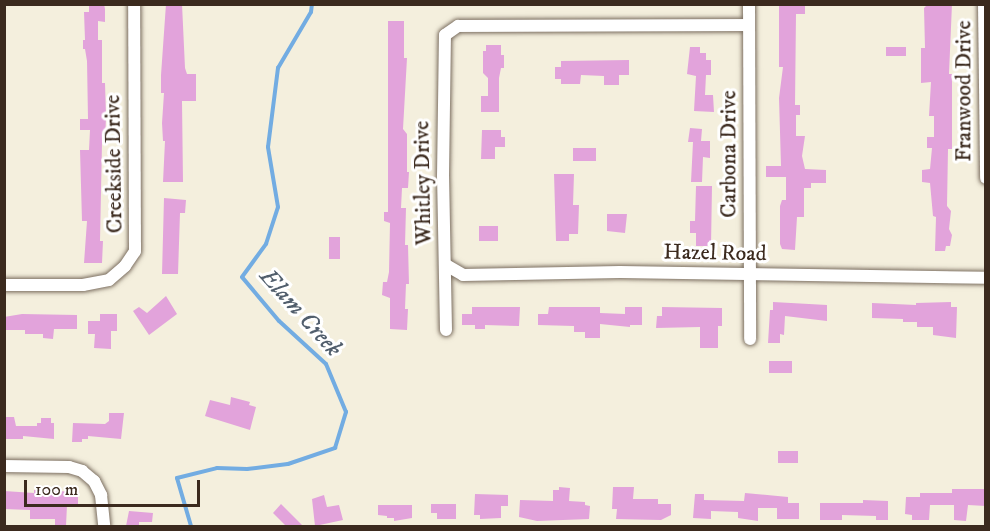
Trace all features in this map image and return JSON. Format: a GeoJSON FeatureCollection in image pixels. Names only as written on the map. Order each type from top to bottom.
{"type":"FeatureCollection","features":[{"type":"Feature","properties":{"kind":"street","name":"Creekside Drive"},"geometry":{"type":"LineString","coordinates":[[4,285],[83,285],[109,280],[125,266],[135,251],[134,4]]}},
{"type":"Feature","properties":{"kind":"street","name":"Carbona Drive"},"geometry":{"type":"LineString","coordinates":[[749,4],[750,339]]}},
{"type":"Feature","properties":{"kind":"street","name":"Franwood Drive"},"geometry":{"type":"LineString","coordinates":[[984,4],[986,178]]}},
{"type":"Feature","properties":{"kind":"street","name":"Whitley Drive"},"geometry":{"type":"LineString","coordinates":[[446,330],[443,176],[445,35],[458,26],[749,25]]}},
{"type":"Feature","properties":{"kind":"street","name":"Hazel Road"},"geometry":{"type":"LineString","coordinates":[[446,265],[463,275],[620,272],[986,278]]}},
{"type":"Feature","properties":{"kind":"street"},"geometry":{"type":"LineString","coordinates":[[4,466],[69,466],[82,471],[94,481],[101,495],[104,526]]}},
{"type":"Feature","properties":{"kind":"building"},"geometry":{"type":"Polygon","coordinates":[[[89,4],[104,4],[105,9],[105,22],[98,21],[98,40],[102,40],[102,83],[105,83],[106,116],[105,144],[102,143],[100,241],[103,241],[102,263],[84,263],[87,221],[82,221],[80,150],[89,150],[90,130],[80,130],[80,119],[88,119],[87,61],[83,40],[85,40],[84,12],[89,12],[89,4]]]}},
{"type":"Feature","properties":{"kind":"building"},"geometry":{"type":"Polygon","coordinates":[[[166,4],[182,4],[185,68],[187,74],[196,74],[196,101],[182,101],[183,182],[163,182],[165,141],[163,141],[164,93],[161,93],[161,75],[166,4]]]}},
{"type":"Feature","properties":{"kind":"building"},"geometry":{"type":"Polygon","coordinates":[[[779,4],[805,4],[805,14],[796,14],[795,105],[800,105],[800,115],[796,115],[796,136],[805,136],[802,156],[805,169],[826,170],[826,183],[811,183],[811,188],[804,188],[804,217],[797,217],[795,250],[782,249],[780,244],[780,206],[782,200],[786,200],[786,177],[766,177],[766,166],[781,166],[779,98],[783,67],[779,67],[779,4]]]}},
{"type":"Feature","properties":{"kind":"building"},"geometry":{"type":"Polygon","coordinates":[[[928,4],[952,4],[949,74],[952,74],[952,149],[948,149],[947,206],[951,211],[949,229],[952,235],[950,246],[946,246],[945,251],[935,251],[936,217],[933,216],[930,183],[922,182],[922,170],[930,169],[932,148],[927,148],[927,137],[934,137],[934,116],[929,116],[931,82],[921,83],[921,48],[925,48],[924,8],[928,4]]]}},
{"type":"Feature","properties":{"kind":"building"},"geometry":{"type":"Polygon","coordinates":[[[388,21],[404,21],[404,58],[407,58],[403,129],[407,134],[407,172],[409,172],[408,188],[402,188],[401,208],[406,208],[405,245],[408,245],[409,284],[406,284],[405,309],[408,309],[407,330],[390,329],[390,298],[382,295],[383,282],[387,282],[389,272],[390,223],[384,221],[384,212],[388,212],[388,21]]]}},
{"type":"Feature","properties":{"kind":"building"},"geometry":{"type":"Polygon","coordinates":[[[486,45],[501,45],[501,55],[504,55],[504,68],[501,68],[499,78],[499,112],[481,112],[481,96],[488,96],[488,78],[483,73],[483,51],[486,51],[486,45]]]}},
{"type":"Feature","properties":{"kind":"building"},"geometry":{"type":"Polygon","coordinates":[[[690,47],[700,47],[700,53],[706,53],[706,60],[711,60],[711,75],[706,75],[705,95],[713,95],[714,112],[694,111],[696,76],[687,74],[690,47]]]}},
{"type":"Feature","properties":{"kind":"building"},"geometry":{"type":"Polygon","coordinates":[[[886,47],[906,47],[906,56],[886,56],[886,47]]]}},
{"type":"Feature","properties":{"kind":"building"},"geometry":{"type":"Polygon","coordinates":[[[629,60],[629,75],[619,75],[619,85],[604,85],[604,76],[581,75],[580,84],[561,84],[561,79],[555,79],[555,67],[561,67],[561,61],[629,60]]]}},
{"type":"Feature","properties":{"kind":"building"},"geometry":{"type":"Polygon","coordinates":[[[690,128],[702,129],[701,141],[710,141],[710,158],[703,157],[702,182],[691,182],[693,142],[688,142],[690,128]]]}},
{"type":"Feature","properties":{"kind":"building"},"geometry":{"type":"Polygon","coordinates":[[[482,130],[501,130],[501,137],[505,137],[505,147],[495,147],[495,159],[481,159],[482,130]]]}},
{"type":"Feature","properties":{"kind":"building"},"geometry":{"type":"Polygon","coordinates":[[[573,148],[596,148],[596,161],[573,161],[573,148]]]}},
{"type":"Feature","properties":{"kind":"building"},"geometry":{"type":"Polygon","coordinates":[[[554,174],[574,174],[573,205],[579,205],[578,234],[569,234],[569,241],[556,241],[554,174]]]}},
{"type":"Feature","properties":{"kind":"building"},"geometry":{"type":"Polygon","coordinates":[[[696,186],[712,186],[711,246],[696,246],[696,233],[690,233],[690,221],[695,221],[696,186]]]}},
{"type":"Feature","properties":{"kind":"building"},"geometry":{"type":"Polygon","coordinates":[[[164,198],[186,200],[185,213],[180,213],[178,274],[162,274],[164,198]]]}},
{"type":"Feature","properties":{"kind":"building"},"geometry":{"type":"Polygon","coordinates":[[[607,214],[627,214],[625,233],[607,231],[607,214]]]}},
{"type":"Feature","properties":{"kind":"building"},"geometry":{"type":"Polygon","coordinates":[[[479,226],[498,226],[498,241],[479,241],[479,226]]]}},
{"type":"Feature","properties":{"kind":"building"},"geometry":{"type":"Polygon","coordinates":[[[329,237],[340,237],[340,259],[329,259],[329,237]]]}},
{"type":"Feature","properties":{"kind":"building"},"geometry":{"type":"Polygon","coordinates":[[[166,296],[177,314],[149,335],[133,311],[139,307],[147,313],[166,296]]]}},
{"type":"Feature","properties":{"kind":"building"},"geometry":{"type":"Polygon","coordinates":[[[773,302],[827,305],[827,321],[785,316],[784,335],[780,334],[780,343],[768,343],[770,310],[773,310],[773,302]]]}},
{"type":"Feature","properties":{"kind":"building"},"geometry":{"type":"Polygon","coordinates":[[[951,302],[951,307],[957,307],[956,338],[933,335],[933,327],[917,327],[917,322],[872,318],[872,303],[916,305],[916,303],[951,302]]]}},
{"type":"Feature","properties":{"kind":"building"},"geometry":{"type":"Polygon","coordinates":[[[472,307],[520,307],[519,326],[485,325],[485,329],[475,329],[475,325],[462,325],[462,314],[472,314],[472,307]]]}},
{"type":"Feature","properties":{"kind":"building"},"geometry":{"type":"Polygon","coordinates":[[[549,307],[600,307],[600,313],[625,314],[625,307],[642,307],[642,325],[630,325],[630,327],[600,324],[600,338],[585,338],[585,332],[574,332],[574,326],[538,325],[538,314],[548,314],[549,307]]]}},
{"type":"Feature","properties":{"kind":"building"},"geometry":{"type":"Polygon","coordinates":[[[662,307],[722,308],[722,326],[718,326],[718,348],[700,348],[700,327],[656,328],[657,316],[662,316],[662,307]]]}},
{"type":"Feature","properties":{"kind":"building"},"geometry":{"type":"Polygon","coordinates":[[[22,314],[77,315],[77,329],[54,329],[53,339],[43,338],[43,334],[25,334],[25,330],[4,330],[4,317],[22,314]]]}},
{"type":"Feature","properties":{"kind":"building"},"geometry":{"type":"Polygon","coordinates":[[[100,314],[117,314],[117,331],[111,331],[111,349],[94,348],[95,334],[88,334],[88,321],[100,321],[100,314]]]}},
{"type":"Feature","properties":{"kind":"building"},"geometry":{"type":"Polygon","coordinates":[[[769,361],[792,361],[792,373],[769,373],[769,361]]]}},
{"type":"Feature","properties":{"kind":"building"},"geometry":{"type":"Polygon","coordinates":[[[231,397],[250,402],[249,405],[256,407],[250,430],[205,416],[210,400],[230,405],[231,397]]]}},
{"type":"Feature","properties":{"kind":"building"},"geometry":{"type":"Polygon","coordinates":[[[109,413],[124,413],[121,439],[88,436],[88,439],[82,439],[82,442],[72,442],[73,423],[105,424],[109,421],[109,413]]]}},
{"type":"Feature","properties":{"kind":"building"},"geometry":{"type":"Polygon","coordinates":[[[4,417],[14,417],[16,426],[37,426],[37,423],[41,423],[41,418],[51,418],[51,423],[54,423],[54,439],[23,436],[23,439],[4,439],[4,417]]]}},
{"type":"Feature","properties":{"kind":"building"},"geometry":{"type":"Polygon","coordinates":[[[778,451],[798,451],[798,463],[778,463],[778,451]]]}},
{"type":"Feature","properties":{"kind":"building"},"geometry":{"type":"Polygon","coordinates":[[[559,487],[570,488],[569,501],[585,502],[585,505],[590,506],[589,519],[537,521],[519,517],[520,500],[553,501],[553,490],[559,490],[559,487]]]}},
{"type":"Feature","properties":{"kind":"building"},"geometry":{"type":"Polygon","coordinates":[[[613,487],[634,487],[633,499],[658,499],[658,504],[671,504],[671,515],[661,520],[616,519],[617,509],[612,509],[613,487]]]}},
{"type":"Feature","properties":{"kind":"building"},"geometry":{"type":"Polygon","coordinates":[[[952,489],[986,489],[986,506],[968,505],[966,521],[954,520],[954,505],[930,505],[929,520],[912,520],[912,515],[905,514],[906,497],[920,497],[920,493],[952,493],[952,489]]]}},
{"type":"Feature","properties":{"kind":"building"},"geometry":{"type":"Polygon","coordinates":[[[34,490],[78,492],[78,505],[67,505],[66,526],[55,526],[55,519],[30,519],[30,510],[4,509],[4,491],[34,493],[34,490]]]}},
{"type":"Feature","properties":{"kind":"building"},"geometry":{"type":"Polygon","coordinates":[[[745,493],[788,497],[788,503],[799,503],[799,519],[777,519],[777,508],[758,508],[758,521],[738,518],[738,512],[711,511],[711,519],[693,518],[695,494],[704,494],[704,500],[744,501],[745,493]]]}},
{"type":"Feature","properties":{"kind":"building"},"geometry":{"type":"Polygon","coordinates":[[[475,494],[508,495],[508,506],[501,506],[501,518],[480,519],[480,515],[474,515],[475,494]]]}},
{"type":"Feature","properties":{"kind":"building"},"geometry":{"type":"Polygon","coordinates":[[[324,495],[327,507],[339,505],[343,520],[315,526],[312,499],[324,495]]]}},
{"type":"Feature","properties":{"kind":"building"},"geometry":{"type":"Polygon","coordinates":[[[863,500],[888,501],[888,520],[876,520],[876,516],[842,515],[842,520],[820,520],[820,503],[863,503],[863,500]]]}},
{"type":"Feature","properties":{"kind":"building"},"geometry":{"type":"Polygon","coordinates":[[[281,504],[303,526],[286,526],[273,513],[281,504]]]}},
{"type":"Feature","properties":{"kind":"building"},"geometry":{"type":"Polygon","coordinates":[[[431,504],[456,504],[456,519],[437,519],[437,513],[431,513],[431,504]]]}},
{"type":"Feature","properties":{"kind":"building"},"geometry":{"type":"Polygon","coordinates":[[[378,505],[412,505],[412,518],[394,521],[394,518],[378,515],[378,505]]]}},
{"type":"Feature","properties":{"kind":"building"},"geometry":{"type":"Polygon","coordinates":[[[129,511],[153,513],[152,522],[139,522],[139,526],[126,526],[129,511]]]}},
{"type":"Feature","properties":{"kind":"waterway","name":"Elam Creek"},"geometry":{"type":"LineString","coordinates":[[191,526],[177,478],[217,468],[247,469],[288,464],[335,448],[346,412],[326,364],[279,321],[242,277],[266,244],[278,207],[268,147],[278,68],[311,12],[312,4]]}}]}
